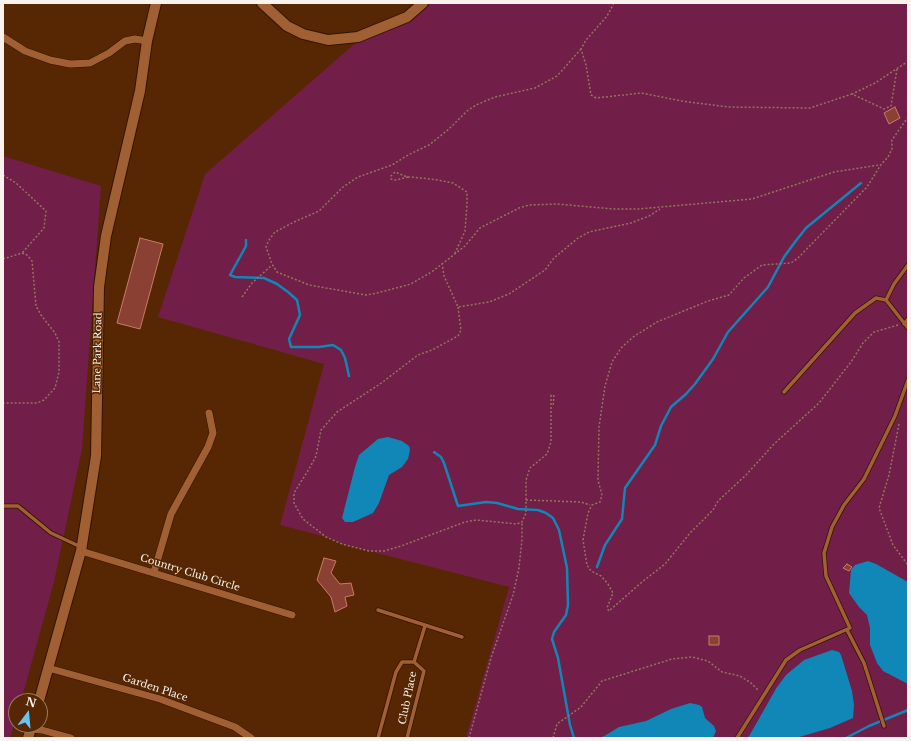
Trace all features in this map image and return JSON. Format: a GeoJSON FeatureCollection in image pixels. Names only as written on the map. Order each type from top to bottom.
{"type":"FeatureCollection","features":[{"type":"Feature","properties":{"kind":"street","name":"Lane Park Road"},"geometry":{"type":"LineString","coordinates":[[41,693],[82,549],[96,456],[99,287],[106,236],[140,91],[147,41],[156,3]]}},
{"type":"Feature","properties":{"kind":"street"},"geometry":{"type":"LineString","coordinates":[[262,3],[287,26],[303,34],[328,40],[358,37],[406,17],[423,3]]}},
{"type":"Feature","properties":{"kind":"street"},"geometry":{"type":"LineString","coordinates":[[3,37],[31,53],[50,60],[70,64],[90,63],[110,53],[125,41],[135,39],[147,41]]}},
{"type":"Feature","properties":{"kind":"street"},"geometry":{"type":"LineString","coordinates":[[154,572],[171,514],[208,447],[213,433],[209,413]]}},
{"type":"Feature","properties":{"kind":"street","name":"Country Club Circle"},"geometry":{"type":"LineString","coordinates":[[82,549],[292,616]]}},
{"type":"Feature","properties":{"kind":"street","name":"Garden Place"},"geometry":{"type":"LineString","coordinates":[[48,668],[160,699],[235,728],[251,738]]}},
{"type":"Feature","properties":{"kind":"street"},"geometry":{"type":"LineString","coordinates":[[48,732],[71,738]]}},
{"type":"Feature","properties":{"kind":"lane"},"geometry":{"type":"LineString","coordinates":[[886,300],[894,284],[908,265]]}},
{"type":"Feature","properties":{"kind":"lane"},"geometry":{"type":"LineString","coordinates":[[784,392],[855,313],[876,298],[886,300],[908,328]]}},
{"type":"Feature","properties":{"kind":"lane"},"geometry":{"type":"LineString","coordinates":[[904,324],[908,318]]}},
{"type":"Feature","properties":{"kind":"lane"},"geometry":{"type":"LineString","coordinates":[[737,738],[786,660],[800,650],[850,628],[826,576],[824,553],[832,527],[844,505],[864,479],[895,416],[908,380]]}},
{"type":"Feature","properties":{"kind":"lane"},"geometry":{"type":"LineString","coordinates":[[3,506],[18,506],[51,533],[82,549]]}},
{"type":"Feature","properties":{"kind":"lane"},"geometry":{"type":"LineString","coordinates":[[378,610],[462,637]]}},
{"type":"Feature","properties":{"kind":"lane"},"geometry":{"type":"LineString","coordinates":[[414,662],[425,626]]}},
{"type":"Feature","properties":{"kind":"lane"},"geometry":{"type":"LineString","coordinates":[[847,630],[864,663],[884,726]]}},
{"type":"Feature","properties":{"kind":"lane","name":"Club Place"},"geometry":{"type":"LineString","coordinates":[[378,738],[396,672],[402,662],[414,662],[424,671],[407,738]]}},
{"type":"Feature","properties":{"kind":"path"},"geometry":{"type":"LineString","coordinates":[[614,3],[607,16],[557,76],[534,88],[495,97],[476,105],[466,111],[450,129],[429,145],[392,165],[364,174],[343,187],[319,212],[294,222],[275,232],[266,247],[272,264],[277,272],[309,285],[366,295],[411,284],[433,271],[465,246],[480,228],[519,208],[530,205],[580,205],[614,209],[662,208],[752,199],[834,172],[881,165]]}},
{"type":"Feature","properties":{"kind":"path"},"geometry":{"type":"LineString","coordinates":[[581,49],[586,65],[591,95],[596,98],[641,93],[682,101],[728,107],[810,108],[852,94],[908,62]]}},
{"type":"Feature","properties":{"kind":"path"},"geometry":{"type":"LineString","coordinates":[[852,94],[884,110],[891,106],[897,69]]}},
{"type":"Feature","properties":{"kind":"path"},"geometry":{"type":"LineString","coordinates":[[904,324],[874,332],[863,343],[851,362],[818,403],[774,444],[746,475],[718,501],[713,510],[690,533],[665,564],[609,611],[607,608],[613,593],[601,576],[591,571],[587,565],[583,540],[588,513],[592,505],[600,502],[602,495],[598,480],[599,427],[605,386],[612,362],[625,344],[657,322],[696,306],[729,295],[754,270],[762,265],[791,263],[810,247],[831,222],[867,187],[888,157],[892,149],[892,140],[908,117]]}},
{"type":"Feature","properties":{"kind":"path"},"geometry":{"type":"LineString","coordinates":[[408,177],[396,180],[391,179],[391,176],[395,172],[408,177],[453,183],[466,192],[467,204],[465,231],[454,254]]}},
{"type":"Feature","properties":{"kind":"path"},"geometry":{"type":"LineString","coordinates":[[3,175],[16,183],[46,212],[44,228],[22,253],[3,259]]}},
{"type":"Feature","properties":{"kind":"path"},"geometry":{"type":"LineString","coordinates":[[458,307],[489,302],[509,294],[545,270],[554,258],[578,238],[589,232],[631,223],[649,216],[662,208]]}},
{"type":"Feature","properties":{"kind":"path"},"geometry":{"type":"LineString","coordinates":[[3,403],[37,403],[44,400],[55,388],[59,377],[59,342],[55,333],[41,316],[36,306],[32,261],[27,255],[22,253]]}},
{"type":"Feature","properties":{"kind":"path"},"geometry":{"type":"LineString","coordinates":[[442,263],[444,276],[458,307],[461,330],[458,336],[432,350],[418,355],[380,384],[337,412],[329,420],[322,430],[316,456],[310,469],[294,492],[294,503],[304,519],[326,537],[342,544],[369,551],[384,551],[401,546],[465,522],[476,520],[516,524],[522,522]]}},
{"type":"Feature","properties":{"kind":"path"},"geometry":{"type":"LineString","coordinates":[[242,297],[252,283],[271,266]]}},
{"type":"Feature","properties":{"kind":"path"},"geometry":{"type":"LineString","coordinates":[[469,738],[491,658],[512,595],[519,568],[522,522],[526,513],[526,480],[530,468],[547,454],[551,442],[551,395],[554,396],[553,406]]}},
{"type":"Feature","properties":{"kind":"path"},"geometry":{"type":"LineString","coordinates":[[895,416],[899,422],[897,434],[889,475],[879,508],[890,540],[899,555],[908,565]]}},
{"type":"Feature","properties":{"kind":"path"},"geometry":{"type":"LineString","coordinates":[[526,500],[581,502],[590,506]]}},
{"type":"Feature","properties":{"kind":"path"},"geometry":{"type":"LineString","coordinates":[[553,738],[557,724],[585,703],[602,681],[682,657],[692,657],[708,661],[722,672],[740,676],[751,683],[763,695]]}},
{"type":"Feature","properties":{"kind":"shaded area"},"geometry":{"type":"Polygon","coordinates":[[[428,3],[908,3],[908,738],[466,738],[509,587],[342,544],[326,537],[280,525],[324,364],[158,317],[205,174],[359,40],[408,20],[428,3]]]}},
{"type":"Feature","properties":{"kind":"shaded area"},"geometry":{"type":"Polygon","coordinates":[[[3,156],[101,186],[82,449],[54,582],[23,693],[8,693],[8,733],[12,733],[10,738],[3,738],[3,156]]]}},
{"type":"Feature","properties":{"kind":"water"},"geometry":{"type":"Polygon","coordinates":[[[388,437],[402,441],[409,446],[410,450],[408,459],[402,467],[389,475],[379,503],[373,513],[353,522],[345,522],[342,518],[359,455],[378,439],[388,437]]]}},
{"type":"Feature","properties":{"kind":"water"},"geometry":{"type":"Polygon","coordinates":[[[868,561],[908,582],[908,684],[883,671],[877,663],[870,645],[870,628],[867,615],[849,593],[851,570],[855,565],[868,561]]]}},
{"type":"Feature","properties":{"kind":"water"},"geometry":{"type":"Polygon","coordinates":[[[832,650],[839,652],[841,655],[852,691],[854,705],[853,718],[830,728],[796,738],[748,738],[777,687],[786,675],[804,660],[832,650]]]}},
{"type":"Feature","properties":{"kind":"water"},"geometry":{"type":"Polygon","coordinates":[[[690,703],[702,707],[705,718],[714,726],[716,731],[713,738],[601,738],[619,727],[646,721],[671,709],[690,703]]]}},
{"type":"Feature","properties":{"kind":"building"},"geometry":{"type":"Polygon","coordinates":[[[895,107],[900,118],[889,124],[884,113],[895,107]]]}},
{"type":"Feature","properties":{"kind":"building"},"geometry":{"type":"Polygon","coordinates":[[[140,238],[163,244],[140,329],[117,323],[140,238]]]}},
{"type":"Feature","properties":{"kind":"building"},"geometry":{"type":"Polygon","coordinates":[[[324,558],[336,561],[331,573],[340,584],[351,583],[354,595],[345,597],[347,606],[335,612],[331,597],[317,580],[324,558]]]}},
{"type":"Feature","properties":{"kind":"building"},"geometry":{"type":"Polygon","coordinates":[[[847,564],[852,567],[849,571],[843,568],[847,564]]]}},
{"type":"Feature","properties":{"kind":"building"},"geometry":{"type":"Polygon","coordinates":[[[709,636],[719,636],[719,645],[709,645],[709,636]]]}},
{"type":"Feature","properties":{"kind":"waterway"},"geometry":{"type":"LineString","coordinates":[[597,567],[605,545],[622,519],[625,488],[655,445],[661,426],[671,407],[695,384],[713,359],[728,332],[768,287],[784,257],[806,228],[861,183]]}},
{"type":"Feature","properties":{"kind":"waterway"},"geometry":{"type":"LineString","coordinates":[[246,240],[246,246],[230,275],[235,277],[264,278],[277,284],[288,292],[297,300],[300,315],[289,339],[291,347],[319,347],[333,345],[341,350],[345,358],[349,376]]}},
{"type":"Feature","properties":{"kind":"waterway"},"geometry":{"type":"LineString","coordinates":[[434,452],[441,457],[444,463],[458,506],[486,502],[497,503],[518,509],[538,510],[553,518],[559,530],[567,568],[568,605],[566,615],[554,632],[552,639],[558,658],[570,725],[574,738]]}},
{"type":"Feature","properties":{"kind":"waterway"},"geometry":{"type":"LineString","coordinates":[[846,738],[869,726],[908,710]]}}]}
